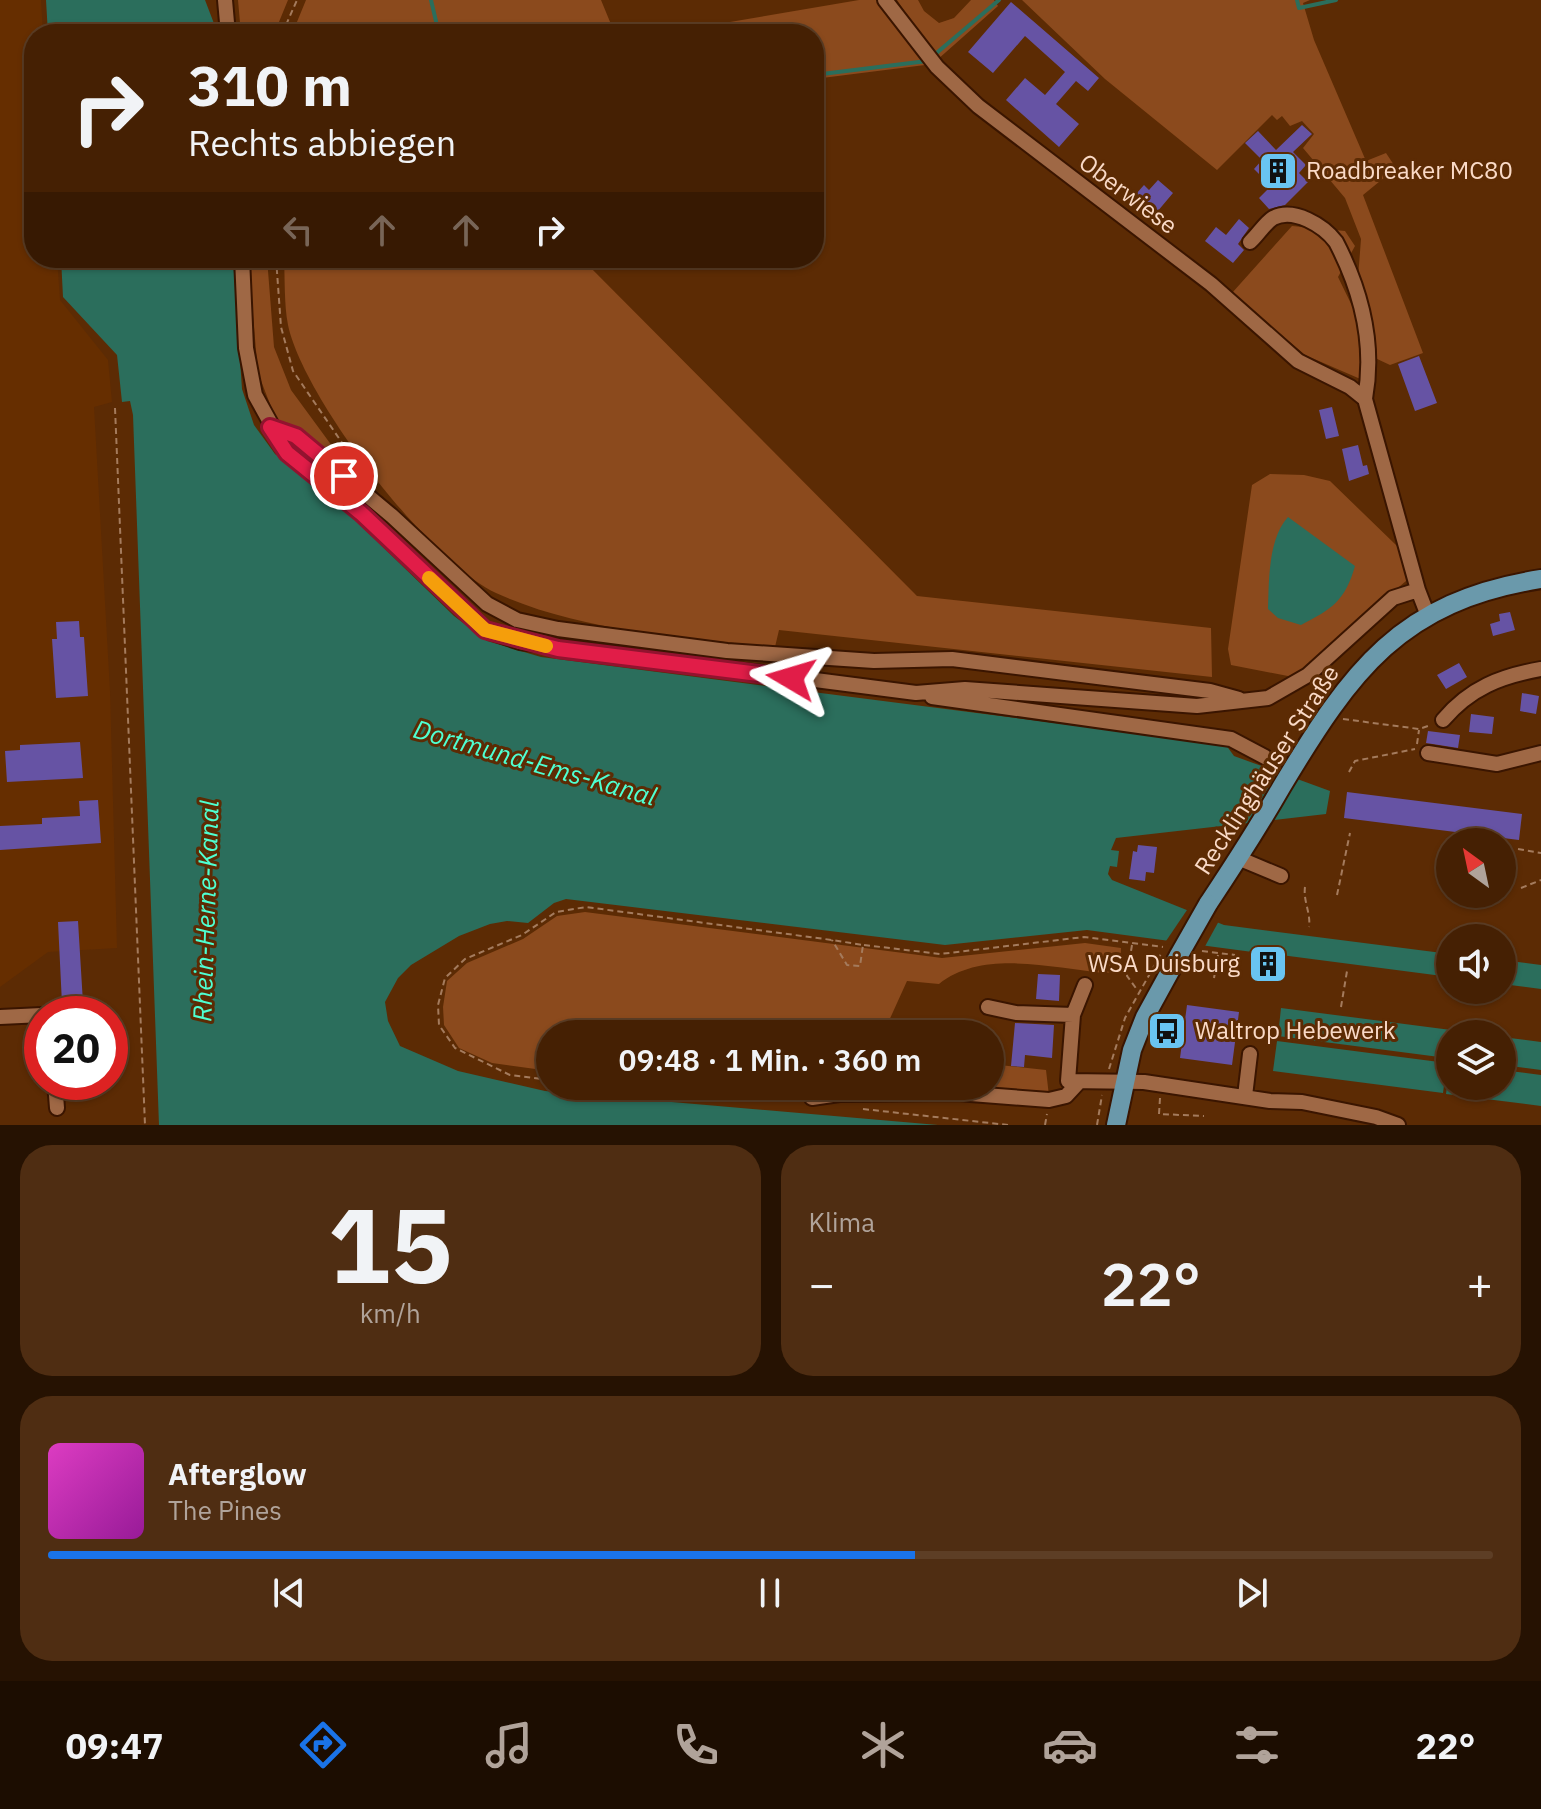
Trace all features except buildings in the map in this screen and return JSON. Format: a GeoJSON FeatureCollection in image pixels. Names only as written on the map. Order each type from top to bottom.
{"type":"FeatureCollection","features":[{"type":"Feature","properties":{"kind":"main road","name":"Recklinghäuser Straße"},"geometry":{"type":"LineString","coordinates":[[1116,1125],[1125,1081],[1145,1017],[1208,904],[1342,690],[1363,666],[1399,635],[1428,616],[1489,590],[1541,579]]}},
{"type":"Feature","properties":{"kind":"street"},"geometry":{"type":"LineString","coordinates":[[225,0],[227,24]]}},
{"type":"Feature","properties":{"kind":"street","name":"Oberwiese"},"geometry":{"type":"LineString","coordinates":[[885,0],[937,67],[978,106],[1211,284],[1298,361],[1350,387],[1365,399]]}},
{"type":"Feature","properties":{"kind":"street"},"geometry":{"type":"LineString","coordinates":[[1250,242],[1273,218],[1294,215],[1328,231],[1336,242],[1365,317],[1370,371],[1365,399],[1428,616]]}},
{"type":"Feature","properties":{"kind":"street"},"geometry":{"type":"LineString","coordinates":[[242,268],[246,348],[255,395],[287,453],[361,513],[485,630],[558,649],[916,693],[1231,739],[1265,757]]}},
{"type":"Feature","properties":{"kind":"street"},"geometry":{"type":"LineString","coordinates":[[270,427],[296,436],[392,516],[487,604],[527,623],[727,651],[874,661],[952,659],[1210,691],[1247,702]]}},
{"type":"Feature","properties":{"kind":"street"},"geometry":{"type":"LineString","coordinates":[[916,693],[965,689],[1197,706],[1247,702],[1286,690],[1308,675],[1393,598],[1418,590]]}},
{"type":"Feature","properties":{"kind":"street"},"geometry":{"type":"LineString","coordinates":[[1443,720],[1460,700],[1485,684],[1541,669]]}},
{"type":"Feature","properties":{"kind":"street"},"geometry":{"type":"LineString","coordinates":[[1428,753],[1497,764],[1541,753]]}},
{"type":"Feature","properties":{"kind":"street"},"geometry":{"type":"LineString","coordinates":[[1238,858],[1281,876]]}},
{"type":"Feature","properties":{"kind":"street"},"geometry":{"type":"LineString","coordinates":[[1085,985],[1073,1015],[1068,1081],[1161,1084],[1270,1101],[1302,1102],[1376,1117],[1398,1125]]}},
{"type":"Feature","properties":{"kind":"street"},"geometry":{"type":"LineString","coordinates":[[988,1007],[1016,1013],[1073,1015]]}},
{"type":"Feature","properties":{"kind":"street"},"geometry":{"type":"LineString","coordinates":[[0,1017],[24,1016]]}},
{"type":"Feature","properties":{"kind":"street"},"geometry":{"type":"LineString","coordinates":[[1245,1096],[1250,1054]]}},
{"type":"Feature","properties":{"kind":"street"},"geometry":{"type":"LineString","coordinates":[[1004,1097],[1049,1100],[1066,1096],[1079,1082]]}},
{"type":"Feature","properties":{"kind":"street"},"geometry":{"type":"LineString","coordinates":[[56,1100],[57,1108]]}},
{"type":"Feature","properties":{"kind":"path"},"geometry":{"type":"LineString","coordinates":[[286,24],[297,0]]}},
{"type":"Feature","properties":{"kind":"path"},"geometry":{"type":"LineString","coordinates":[[277,268],[281,327],[293,371],[365,476]]}},
{"type":"Feature","properties":{"kind":"path"},"geometry":{"type":"LineString","coordinates":[[115,408],[145,1125]]}},
{"type":"Feature","properties":{"kind":"path"},"geometry":{"type":"LineString","coordinates":[[1337,718],[1419,729],[1443,720]]}},
{"type":"Feature","properties":{"kind":"path"},"geometry":{"type":"LineString","coordinates":[[1349,772],[1355,761],[1416,749],[1419,729]]}},
{"type":"Feature","properties":{"kind":"path"},"geometry":{"type":"LineString","coordinates":[[1337,895],[1350,833]]}},
{"type":"Feature","properties":{"kind":"path"},"geometry":{"type":"LineString","coordinates":[[1518,849],[1541,853]]}},
{"type":"Feature","properties":{"kind":"path"},"geometry":{"type":"LineString","coordinates":[[1521,888],[1541,880]]}},
{"type":"Feature","properties":{"kind":"path"},"geometry":{"type":"LineString","coordinates":[[1305,887],[1303,896],[1308,906],[1309,927]]}},
{"type":"Feature","properties":{"kind":"path"},"geometry":{"type":"LineString","coordinates":[[536,1078],[510,1075],[455,1048],[439,1025],[438,1005],[445,978],[465,959],[522,935],[556,912],[586,907],[940,954],[1084,937],[1132,943],[1127,976],[1138,992]]}},
{"type":"Feature","properties":{"kind":"path"},"geometry":{"type":"LineString","coordinates":[[832,940],[847,965],[860,966],[863,945]]}},
{"type":"Feature","properties":{"kind":"path"},"geometry":{"type":"LineString","coordinates":[[1214,978],[1218,954]]}},
{"type":"Feature","properties":{"kind":"path"},"geometry":{"type":"LineString","coordinates":[[1341,1007],[1347,971]]}},
{"type":"Feature","properties":{"kind":"path"},"geometry":{"type":"LineString","coordinates":[[1097,1125],[1106,1082]]}},
{"type":"Feature","properties":{"kind":"path"},"geometry":{"type":"LineString","coordinates":[[1161,1084],[1159,1114],[1204,1116]]}},
{"type":"Feature","properties":{"kind":"path"},"geometry":{"type":"LineString","coordinates":[[856,1108],[1008,1125]]}},
{"type":"Feature","properties":{"kind":"shaded area"},"geometry":{"type":"Polygon","coordinates":[[[0,0],[41,0],[42,24],[24,24],[24,268],[58,268],[60,300],[108,360],[112,402],[94,407],[110,691],[117,948],[48,952],[0,987],[0,0]]]}},
{"type":"Feature","properties":{"kind":"shaded area"},"geometry":{"type":"Polygon","coordinates":[[[238,0],[288,0],[278,24],[240,24],[238,0]]]}},
{"type":"Feature","properties":{"kind":"shaded area"},"geometry":{"type":"Polygon","coordinates":[[[306,0],[601,0],[611,24],[296,24],[306,0]]]}},
{"type":"Feature","properties":{"kind":"shaded area"},"geometry":{"type":"Polygon","coordinates":[[[859,0],[876,0],[925,65],[824,78],[824,24],[718,24],[859,0]]]}},
{"type":"Feature","properties":{"kind":"shaded area"},"geometry":{"type":"Polygon","coordinates":[[[897,0],[918,0],[924,11],[939,23],[954,18],[971,0],[994,0],[998,6],[937,60],[897,0]]]}},
{"type":"Feature","properties":{"kind":"shaded area"},"geometry":{"type":"Polygon","coordinates":[[[1022,0],[1310,0],[1303,3],[1314,40],[1366,161],[1386,153],[1396,168],[1363,195],[1423,353],[1390,365],[1375,358],[1372,322],[1358,278],[1361,239],[1345,198],[1303,148],[1314,134],[1302,121],[1290,126],[1282,116],[1277,120],[1272,115],[1217,170],[1105,79],[1022,0]]]}},
{"type":"Feature","properties":{"kind":"shaded area"},"geometry":{"type":"Polygon","coordinates":[[[1292,226],[1345,231],[1355,246],[1338,277],[1356,314],[1365,381],[1305,355],[1232,293],[1292,226]]]}},
{"type":"Feature","properties":{"kind":"shaded area"},"geometry":{"type":"Polygon","coordinates":[[[249,268],[268,268],[274,347],[291,390],[346,465],[300,433],[277,422],[258,373],[249,268]]]}},
{"type":"Feature","properties":{"kind":"shaded area"},"geometry":{"type":"Polygon","coordinates":[[[284,268],[591,268],[917,596],[1211,628],[1212,677],[779,630],[775,647],[669,636],[598,625],[529,606],[496,593],[468,576],[437,548],[372,474],[317,393],[298,356],[288,325],[284,268]]]}},
{"type":"Feature","properties":{"kind":"shaded area"},"geometry":{"type":"Polygon","coordinates":[[[1270,474],[1304,475],[1330,481],[1397,546],[1406,566],[1406,581],[1293,677],[1231,665],[1228,649],[1252,485],[1270,474]]]}},
{"type":"Feature","properties":{"kind":"shaded area"},"geometry":{"type":"Polygon","coordinates":[[[585,912],[942,958],[1085,943],[1121,948],[1120,971],[1105,973],[1041,965],[997,964],[957,973],[939,984],[907,981],[889,1020],[536,1020],[536,1069],[492,1063],[459,1048],[444,1025],[447,981],[467,963],[523,939],[557,916],[585,912]]]}},
{"type":"Feature","properties":{"kind":"shaded area"},"geometry":{"type":"Polygon","coordinates":[[[1004,1066],[1046,1070],[1049,1096],[1004,1094],[1004,1066]]]}},
{"type":"Feature","properties":{"kind":"water"},"geometry":{"type":"Polygon","coordinates":[[[46,0],[205,0],[214,24],[47,24],[46,0]]]}},
{"type":"Feature","properties":{"kind":"water"},"geometry":{"type":"Polygon","coordinates":[[[62,268],[234,268],[242,389],[254,425],[275,454],[327,493],[454,616],[487,641],[541,657],[1226,745],[1234,756],[1330,791],[1326,814],[1116,838],[1111,850],[1119,851],[1117,867],[1110,866],[1108,874],[1112,880],[1224,925],[1436,952],[1436,975],[1281,955],[1281,952],[1261,950],[1260,953],[1087,930],[945,945],[566,899],[554,903],[528,923],[507,921],[490,924],[459,936],[411,965],[398,978],[385,1002],[388,1021],[400,1046],[458,1071],[536,1089],[536,1100],[649,1100],[938,1125],[159,1125],[133,415],[130,401],[122,402],[117,355],[63,297],[62,268]]]}},
{"type":"Feature","properties":{"kind":"water"},"geometry":{"type":"Polygon","coordinates":[[[1288,517],[1355,566],[1347,588],[1336,603],[1301,625],[1278,618],[1268,609],[1273,548],[1288,517]]]}},
{"type":"Feature","properties":{"kind":"water"},"geometry":{"type":"Polygon","coordinates":[[[1516,962],[1541,965],[1541,989],[1516,986],[1516,962]]]}},
{"type":"Feature","properties":{"kind":"water"},"geometry":{"type":"Polygon","coordinates":[[[1281,1008],[1436,1028],[1436,1057],[1278,1036],[1281,1008]]]}},
{"type":"Feature","properties":{"kind":"water"},"geometry":{"type":"Polygon","coordinates":[[[1516,1039],[1541,1042],[1541,1070],[1516,1067],[1516,1039]]]}},
{"type":"Feature","properties":{"kind":"water"},"geometry":{"type":"Polygon","coordinates":[[[1277,1041],[1436,1062],[1436,1092],[1273,1071],[1277,1041]]]}},
{"type":"Feature","properties":{"kind":"water"},"geometry":{"type":"Polygon","coordinates":[[[1516,1072],[1541,1075],[1541,1106],[1494,1100],[1516,1100],[1516,1072]]]}},
{"type":"Feature","properties":{"kind":"pier"},"geometry":{"type":"Polygon","coordinates":[[[1189,907],[1220,919],[1203,950],[1164,944],[1189,907]]]}},
{"type":"Feature","properties":{"kind":"waterway"},"geometry":{"type":"LineString","coordinates":[[431,0],[437,24]]}},
{"type":"Feature","properties":{"kind":"waterway"},"geometry":{"type":"LineString","coordinates":[[933,56],[999,0]]}},
{"type":"Feature","properties":{"kind":"waterway"},"geometry":{"type":"LineString","coordinates":[[1297,0],[1299,8],[1336,0]]}},
{"type":"Feature","properties":{"kind":"waterway"},"geometry":{"type":"LineString","coordinates":[[824,74],[927,61]]}},
{"type":"Feature","properties":{"kind":"slow traffic"},"geometry":{"type":"LineString","coordinates":[[429,578],[485,630],[520,642],[546,646]]}},
{"type":"Feature","properties":{"kind":"place","name":"Roadbreaker MC80"},"geometry":{"type":"Point","coordinates":[1278,171]}},
{"type":"Feature","properties":{"kind":"place","name":"WSA Duisburg"},"geometry":{"type":"Point","coordinates":[1268,964]}},
{"type":"Feature","properties":{"kind":"place","name":"Waltrop Hebewerk"},"geometry":{"type":"Point","coordinates":[1167,1031]}},
{"type":"Feature","properties":{"kind":"route"},"geometry":{"type":"LineString","coordinates":[[344,476],[296,436],[270,427],[287,453],[361,513],[485,630],[520,642],[558,649],[791,678]]}},
{"type":"Feature","properties":{"kind":"water label","name":"Dortmund-Ems-Kanal"},"geometry":{"type":"Point","coordinates":[535,763]}},
{"type":"Feature","properties":{"kind":"water label","name":"Rhein-Herne-Kanal"},"geometry":{"type":"Point","coordinates":[206,911]}}]}
